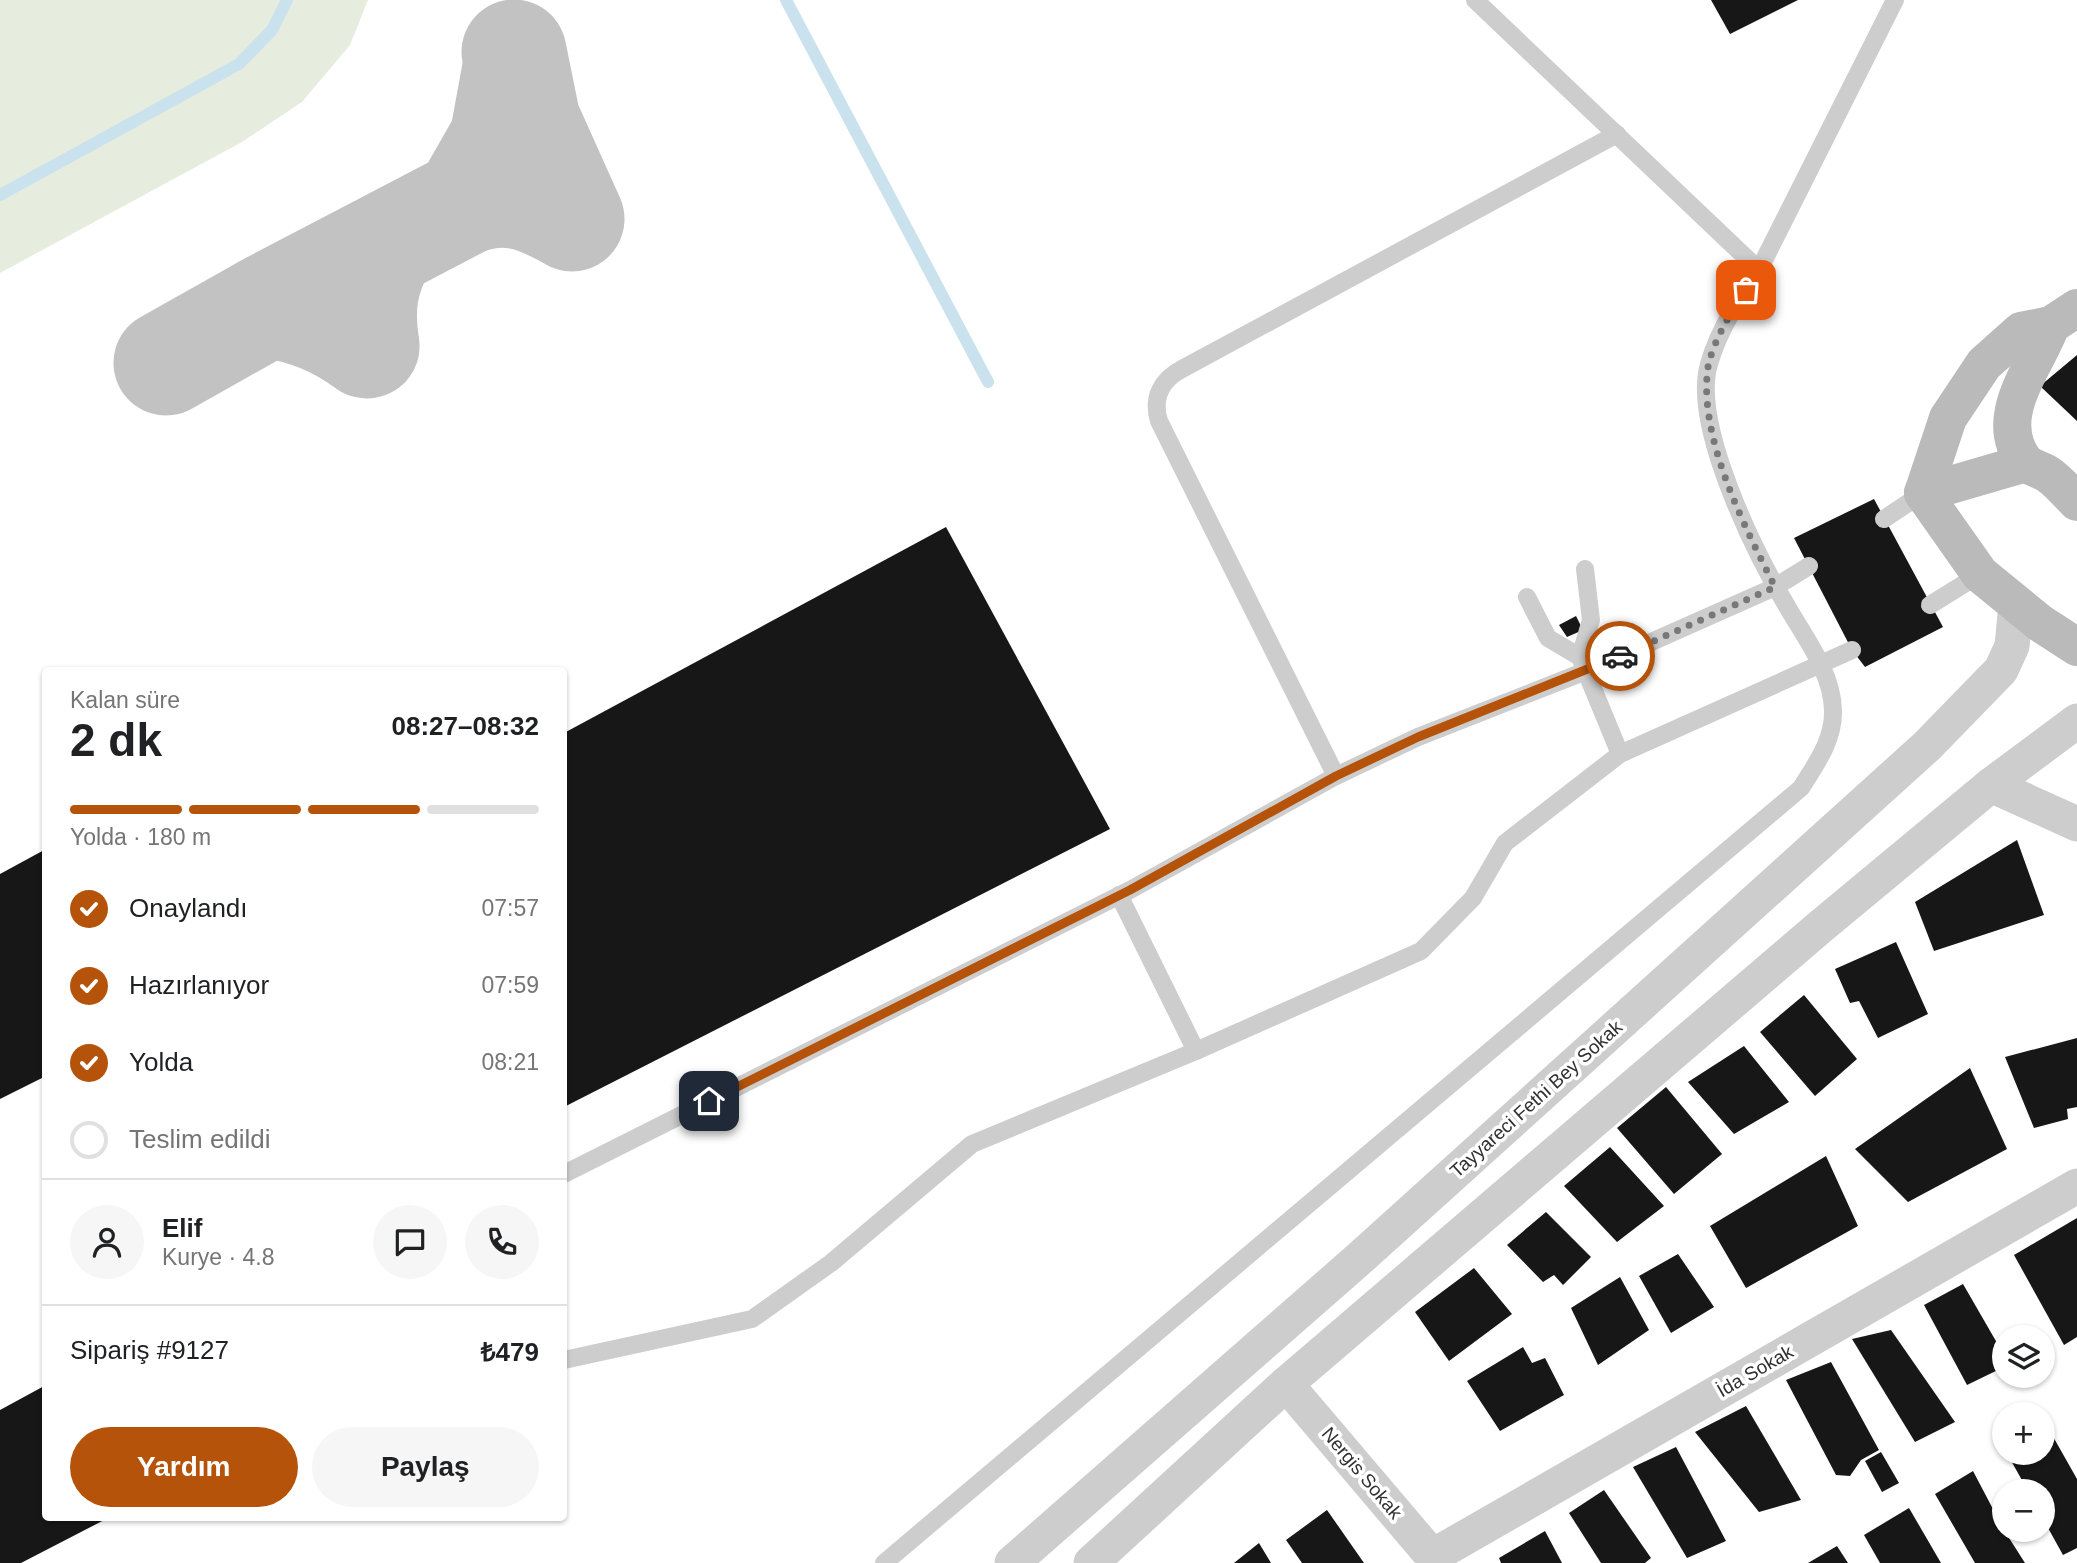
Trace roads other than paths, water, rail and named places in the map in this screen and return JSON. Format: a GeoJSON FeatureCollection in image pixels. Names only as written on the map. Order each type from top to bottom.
{"type":"FeatureCollection","features":[{"type":"Feature","properties":{"kind":"main road"},"geometry":{"type":"LineString","coordinates":[[2064,316],[2020,385],[2012,412],[2016,444],[2026,463],[2049,475],[2077,502]]}},
{"type":"Feature","properties":{"kind":"main road"},"geometry":{"type":"LineString","coordinates":[[1923,493],[1948,418],[1984,364],[2021,331],[2064,316]]}},
{"type":"Feature","properties":{"kind":"main road"},"geometry":{"type":"LineString","coordinates":[[1923,493],[2026,463]]}},
{"type":"Feature","properties":{"kind":"main road"},"geometry":{"type":"LineString","coordinates":[[1923,493],[1980,574],[2015,604],[2077,647]]}},
{"type":"Feature","properties":{"kind":"street","name":"Tayyareci Fethi Bey Sokak"},"geometry":{"type":"LineString","coordinates":[[1012,1563],[1360,1258],[1927,746],[2001,670],[2012,646],[2015,604]]}},
{"type":"Feature","properties":{"kind":"street"},"geometry":{"type":"LineString","coordinates":[[1091,1563],[1286,1384],[1991,785],[2077,720]]}},
{"type":"Feature","properties":{"kind":"street"},"geometry":{"type":"LineString","coordinates":[[1991,785],[2077,824]]}},
{"type":"Feature","properties":{"kind":"street","name":"İda Sokak"},"geometry":{"type":"LineString","coordinates":[[1435,1560],[2077,1186]]}},
{"type":"Feature","properties":{"kind":"street","name":"Nergis Sokak"},"geometry":{"type":"LineString","coordinates":[[1286,1384],[1435,1560]]}},
{"type":"Feature","properties":{"kind":"lane"},"geometry":{"type":"LineString","coordinates":[[1475,0],[1759,270]]}},
{"type":"Feature","properties":{"kind":"lane"},"geometry":{"type":"LineString","coordinates":[[884,1563],[1801,788],[1826,746],[1833,710],[1822,665],[1775,587],[1732,493],[1707,416],[1708,366],[1732,310],[1759,270],[1895,0]]}},
{"type":"Feature","properties":{"kind":"lane"},"geometry":{"type":"LineString","coordinates":[[1336,776],[1159,421],[1156,411],[1160,390],[1173,374],[1617,135]]}},
{"type":"Feature","properties":{"kind":"lane"},"geometry":{"type":"LineString","coordinates":[[1884,519],[1923,493]]}},
{"type":"Feature","properties":{"kind":"lane"},"geometry":{"type":"LineString","coordinates":[[567,1172],[1119,895],[1336,776],[1583,664],[1775,587],[1809,566]]}},
{"type":"Feature","properties":{"kind":"lane"},"geometry":{"type":"LineString","coordinates":[[1583,664],[1591,620],[1585,569]]}},
{"type":"Feature","properties":{"kind":"lane"},"geometry":{"type":"LineString","coordinates":[[1930,606],[1980,574]]}},
{"type":"Feature","properties":{"kind":"lane"},"geometry":{"type":"LineString","coordinates":[[1527,597],[1548,638],[1583,664],[1620,754]]}},
{"type":"Feature","properties":{"kind":"lane"},"geometry":{"type":"LineString","coordinates":[[567,1359],[752,1319],[831,1263],[972,1144],[1196,1051],[1421,951],[1473,898],[1505,842],[1620,754],[1852,650]]}},
{"type":"Feature","properties":{"kind":"lane"},"geometry":{"type":"LineString","coordinates":[[1119,895],[1196,1051]]}},
{"type":"Feature","properties":{"kind":"waterway"},"geometry":{"type":"LineString","coordinates":[[0,195],[239,64],[272,30],[287,0]]}},
{"type":"Feature","properties":{"kind":"waterway"},"geometry":{"type":"LineString","coordinates":[[786,0],[988,382]]}}]}
